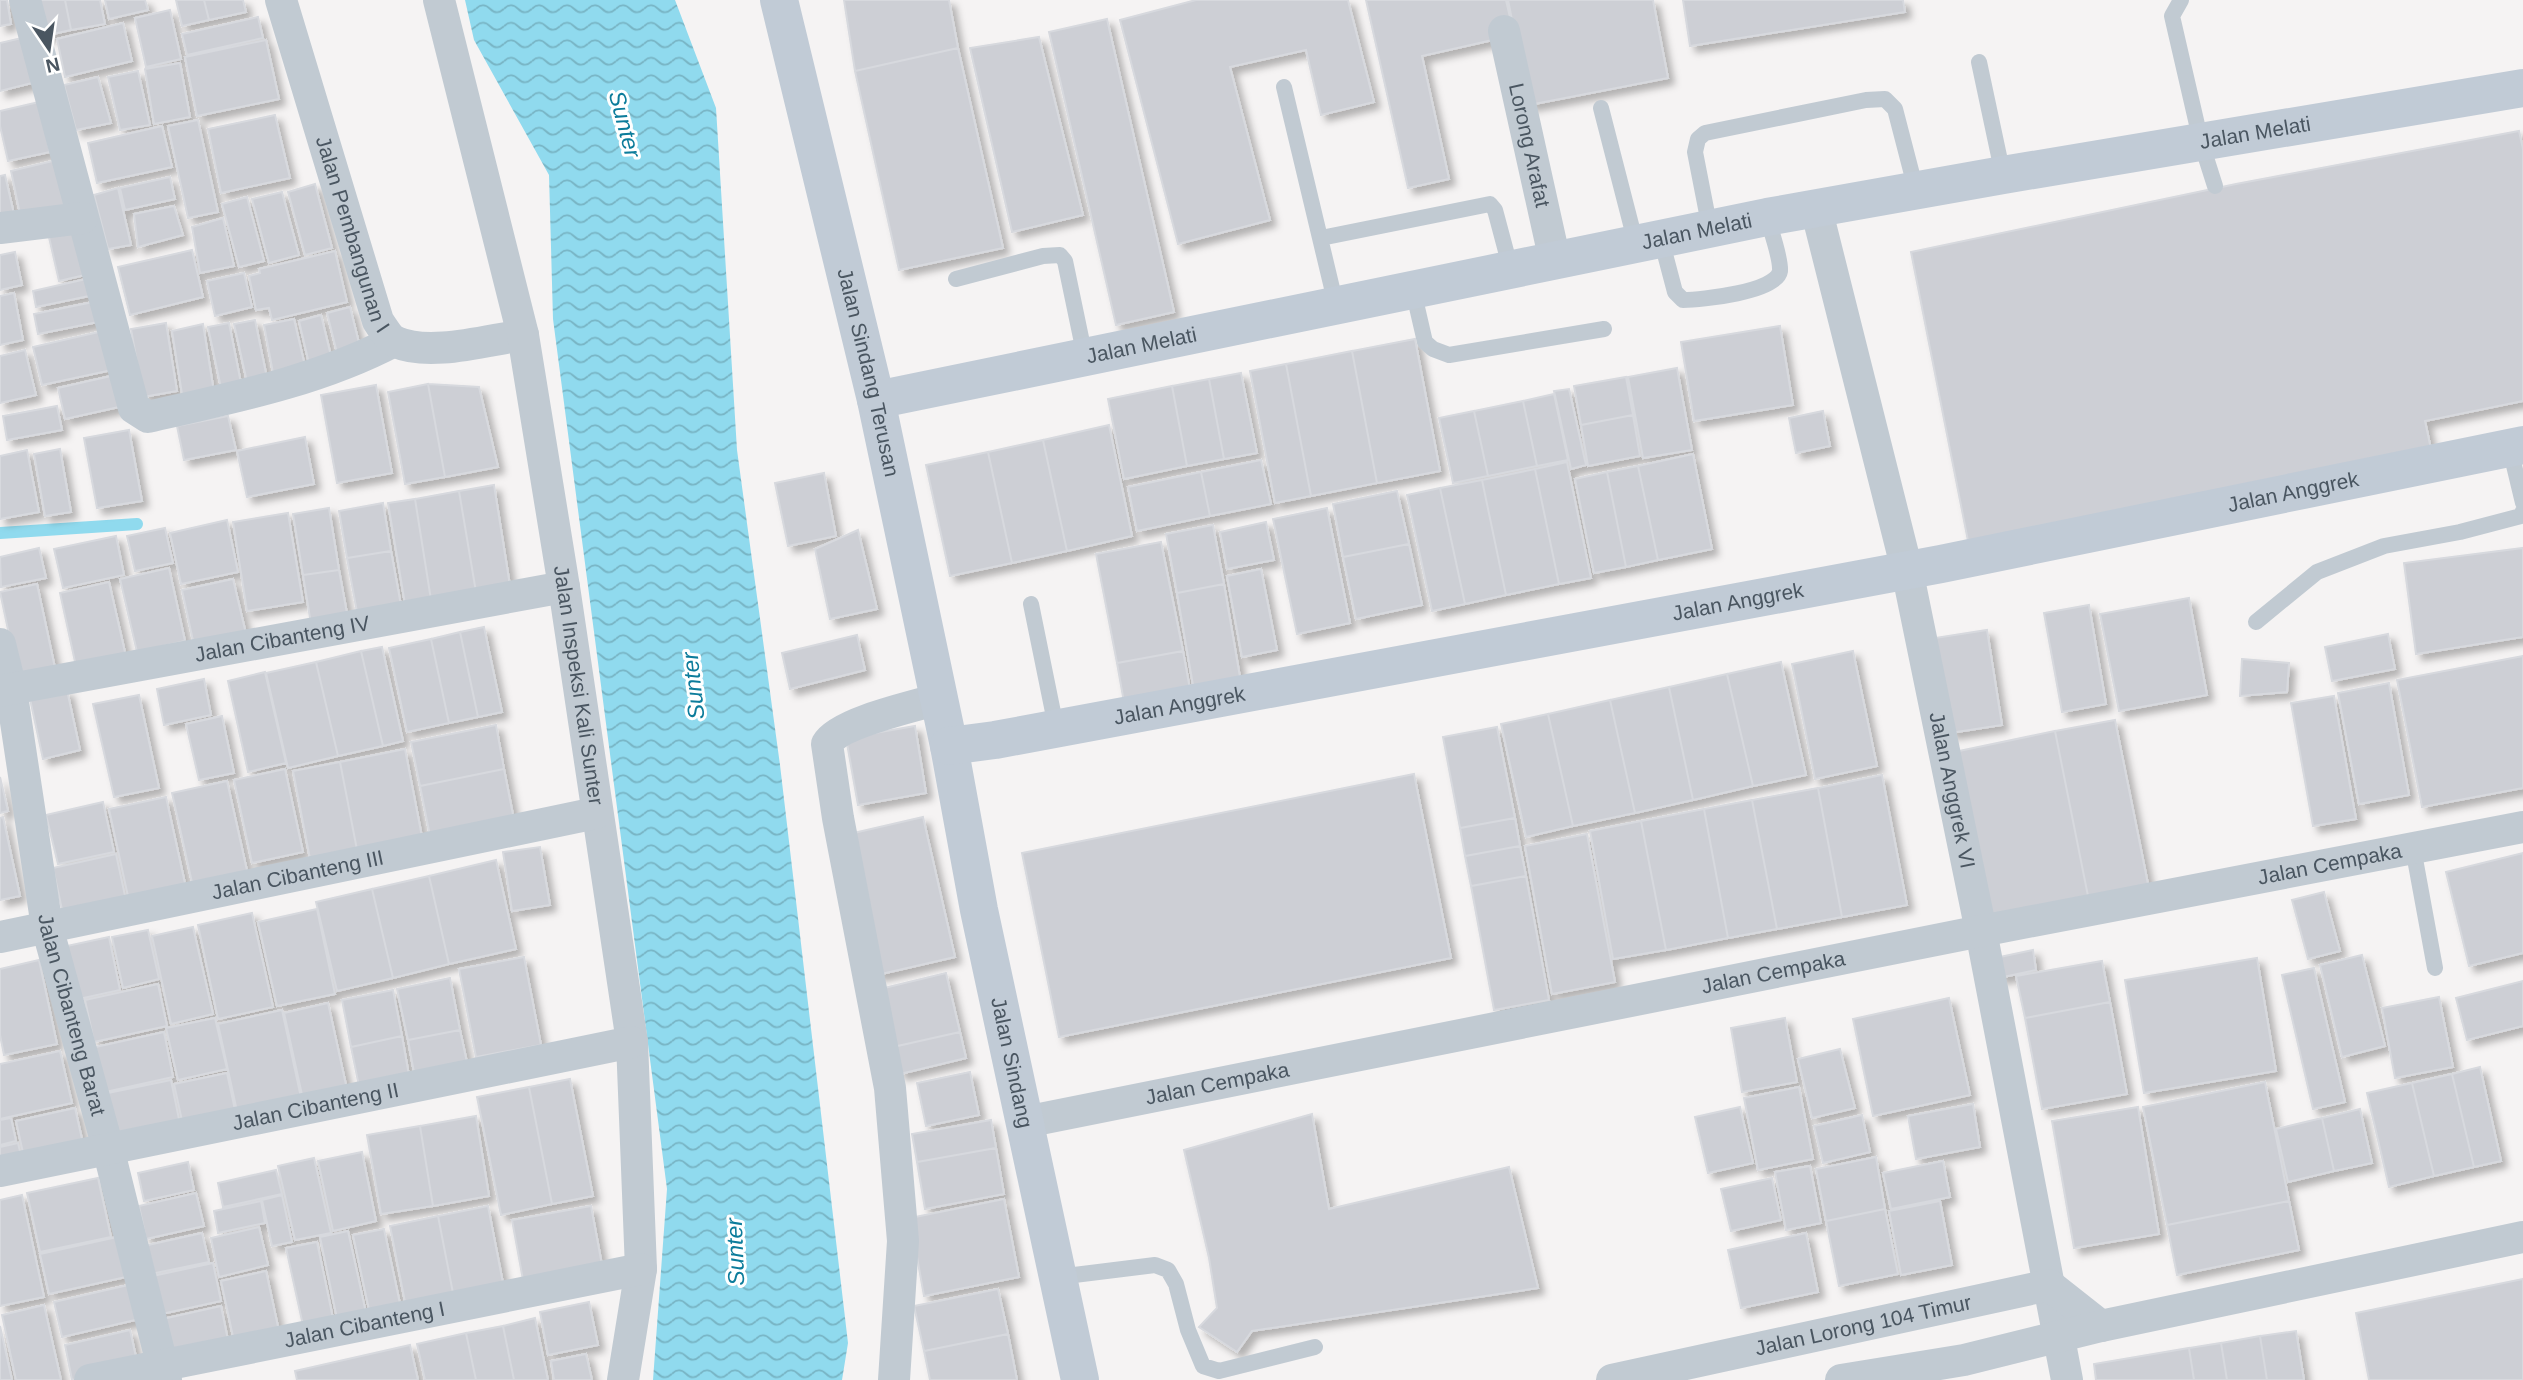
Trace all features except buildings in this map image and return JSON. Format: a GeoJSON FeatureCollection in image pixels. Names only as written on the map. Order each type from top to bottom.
{"type":"FeatureCollection","features":[{"type":"Feature","properties":{"kind":"street"},"geometry":{"type":"LineString","coordinates":[[25,0],[134,408],[148,416],[251,393],[359,360],[394,341]]}},
{"type":"Feature","properties":{"kind":"street","name":"Jalan Pembangunan I"},"geometry":{"type":"LineString","coordinates":[[281,0],[378,321],[394,341],[441,348],[523,335]]}},
{"type":"Feature","properties":{"kind":"street","name":"Jalan Inspeksi Kali Sunter"},"geometry":{"type":"LineString","coordinates":[[439,0],[523,335],[564,587],[632,1042],[640,1269],[623,1380]]}},
{"type":"Feature","properties":{"kind":"street","name":"Jalan Sindang Terusan"},"geometry":{"type":"LineString","coordinates":[[779,0],[876,400],[949,746]]}},
{"type":"Feature","properties":{"kind":"street","name":"Lorong Arafat"},"geometry":{"type":"LineString","coordinates":[[1504,31],[1555,261]]}},
{"type":"Feature","properties":{"kind":"street","name":"Jalan Melati"},"geometry":{"type":"LineString","coordinates":[[876,400],[1767,217],[2523,88]]}},
{"type":"Feature","properties":{"kind":"street","name":"Jalan Anggrek VI"},"geometry":{"type":"LineString","coordinates":[[1816,208],[1907,570],[1981,931],[2067,1380]]}},
{"type":"Feature","properties":{"kind":"street"},"geometry":{"type":"LineString","coordinates":[[0,228],[82,218]]}},
{"type":"Feature","properties":{"kind":"street","name":"Jalan Anggrek"},"geometry":{"type":"LineString","coordinates":[[949,746],[1907,570],[2516,447]]}},
{"type":"Feature","properties":{"kind":"street","name":"Jalan Cibanteng IV"},"geometry":{"type":"LineString","coordinates":[[5,690],[564,587]]}},
{"type":"Feature","properties":{"kind":"street","name":"Jalan Cibanteng Barat"},"geometry":{"type":"LineString","coordinates":[[0,644],[5,690],[47,927],[108,1148],[164,1372]]}},
{"type":"Feature","properties":{"kind":"street"},"geometry":{"type":"LineString","coordinates":[[894,1380],[903,1241],[890,1088],[838,818],[827,744],[831,737],[845,728],[939,699]]}},
{"type":"Feature","properties":{"kind":"street","name":"Jalan Sindang"},"geometry":{"type":"LineString","coordinates":[[949,746],[979,910],[1080,1380]]}},
{"type":"Feature","properties":{"kind":"street","name":"Jalan Cibanteng III"},"geometry":{"type":"LineString","coordinates":[[0,937],[596,813]]}},
{"type":"Feature","properties":{"kind":"street","name":"Jalan Cempaka"},"geometry":{"type":"LineString","coordinates":[[1025,1122],[1981,931],[2523,827]]}},
{"type":"Feature","properties":{"kind":"street","name":"Jalan Cibanteng II"},"geometry":{"type":"LineString","coordinates":[[0,1171],[632,1042]]}},
{"type":"Feature","properties":{"kind":"street"},"geometry":{"type":"LineString","coordinates":[[1841,1380],[1964,1360],[2101,1326],[2523,1237]]}},
{"type":"Feature","properties":{"kind":"street","name":"Jalan Cibanteng I"},"geometry":{"type":"LineString","coordinates":[[90,1380],[164,1372],[640,1269]]}},
{"type":"Feature","properties":{"kind":"street"},"geometry":{"type":"LineString","coordinates":[[2049,1285],[2101,1326]]}},
{"type":"Feature","properties":{"kind":"street","name":"Jalan Lorong 104 Timur"},"geometry":{"type":"LineString","coordinates":[[1612,1380],[2049,1285]]}},
{"type":"Feature","properties":{"kind":"lane"},"geometry":{"type":"LineString","coordinates":[[2180,0],[2172,16],[2201,142],[2215,186]]}},
{"type":"Feature","properties":{"kind":"lane"},"geometry":{"type":"LineString","coordinates":[[1979,62],[2003,175]]}},
{"type":"Feature","properties":{"kind":"lane"},"geometry":{"type":"LineString","coordinates":[[1284,86],[1336,305]]}},
{"type":"Feature","properties":{"kind":"lane"},"geometry":{"type":"LineString","coordinates":[[1710,229],[1695,152],[1698,139],[1705,133],[1866,100],[1885,99],[1895,109],[1916,190]]}},
{"type":"Feature","properties":{"kind":"lane"},"geometry":{"type":"LineString","coordinates":[[1601,108],[1649,242],[1675,292],[1683,300],[1697,300],[1764,287],[1775,281],[1780,272],[1767,217]]}},
{"type":"Feature","properties":{"kind":"lane"},"geometry":{"type":"LineString","coordinates":[[1321,239],[1490,204],[1495,210],[1511,270]]}},
{"type":"Feature","properties":{"kind":"lane"},"geometry":{"type":"LineString","coordinates":[[956,279],[1042,256],[1060,256],[1065,261],[1085,357]]}},
{"type":"Feature","properties":{"kind":"lane"},"geometry":{"type":"LineString","coordinates":[[1413,290],[1425,342],[1433,349],[1449,355],[1604,329]]}},
{"type":"Feature","properties":{"kind":"lane"},"geometry":{"type":"LineString","coordinates":[[2516,447],[2523,503]]}},
{"type":"Feature","properties":{"kind":"lane"},"geometry":{"type":"LineString","coordinates":[[2256,622],[2316,572],[2384,546],[2521,516],[2523,511]]}},
{"type":"Feature","properties":{"kind":"lane"},"geometry":{"type":"LineString","coordinates":[[1031,604],[1056,727]]}},
{"type":"Feature","properties":{"kind":"lane"},"geometry":{"type":"LineString","coordinates":[[2413,848],[2435,968]]}},
{"type":"Feature","properties":{"kind":"lane"},"geometry":{"type":"LineString","coordinates":[[1058,1277],[1155,1265],[1168,1270],[1176,1283],[1195,1350],[1203,1366],[1219,1370],[1315,1347]]}},
{"type":"Feature","properties":{"kind":"water","name":"Sunter"},"geometry":{"type":"Polygon","coordinates":[[[465,0],[675,0],[716,108],[737,450],[780,765],[848,1343],[842,1380],[653,1380],[667,1189],[553,319],[549,175],[474,40],[465,0]]]}},
{"type":"Feature","properties":{"kind":"waterway"},"geometry":{"type":"LineString","coordinates":[[0,533],[137,524]]}}]}
